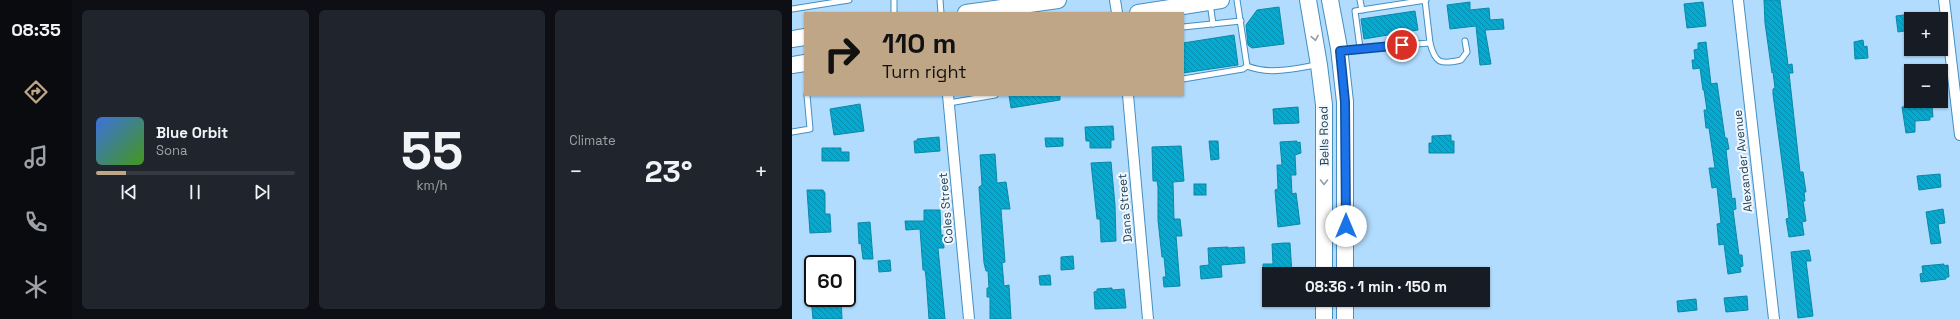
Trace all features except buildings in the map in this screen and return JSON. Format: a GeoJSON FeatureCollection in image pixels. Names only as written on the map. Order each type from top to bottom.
{"type":"FeatureCollection","features":[{"type":"Feature","properties":{"kind":"main road"},"geometry":{"type":"LineString","coordinates":[[970,12],[997,6],[1054,0]]}},
{"type":"Feature","properties":{"kind":"main road","name":"Bells Road"},"geometry":{"type":"LineString","coordinates":[[1308,0],[1320,65],[1324,118],[1335,210],[1344,267]]}},
{"type":"Feature","properties":{"kind":"main road","name":"Bells Road"},"geometry":{"type":"LineString","coordinates":[[1325,267],[1335,210],[1345,102],[1340,51],[1330,0]]}},
{"type":"Feature","properties":{"kind":"main road"},"geometry":{"type":"LineString","coordinates":[[1144,12],[1216,1]]}},
{"type":"Feature","properties":{"kind":"main road"},"geometry":{"type":"LineString","coordinates":[[792,39],[804,37]]}},
{"type":"Feature","properties":{"kind":"main road"},"geometry":{"type":"LineString","coordinates":[[792,65],[804,63]]}},
{"type":"Feature","properties":{"kind":"main road"},"geometry":{"type":"LineString","coordinates":[[1324,307],[1324,319]]}},
{"type":"Feature","properties":{"kind":"main road"},"geometry":{"type":"LineString","coordinates":[[1345,307],[1345,319]]}},
{"type":"Feature","properties":{"kind":"street"},"geometry":{"type":"LineString","coordinates":[[1115,0],[1117,12]]}},
{"type":"Feature","properties":{"kind":"street","name":"Alexander Avenue"},"geometry":{"type":"LineString","coordinates":[[1738,0],[1774,319]]}},
{"type":"Feature","properties":{"kind":"street"},"geometry":{"type":"LineString","coordinates":[[1944,0],[1960,135]]}},
{"type":"Feature","properties":{"kind":"street","name":"Dana Street"},"geometry":{"type":"LineString","coordinates":[[1128,96],[1148,319]]}},
{"type":"Feature","properties":{"kind":"street","name":"Coles Street"},"geometry":{"type":"LineString","coordinates":[[949,99],[969,319]]}},
{"type":"Feature","properties":{"kind":"lane"},"geometry":{"type":"LineString","coordinates":[[792,9],[849,0]]}},
{"type":"Feature","properties":{"kind":"lane"},"geometry":{"type":"LineString","coordinates":[[894,0],[894,12]]}},
{"type":"Feature","properties":{"kind":"lane"},"geometry":{"type":"LineString","coordinates":[[940,0],[940,12]]}},
{"type":"Feature","properties":{"kind":"lane"},"geometry":{"type":"LineString","coordinates":[[1237,0],[1247,66]]}},
{"type":"Feature","properties":{"kind":"lane"},"geometry":{"type":"LineString","coordinates":[[1360,0],[1362,10]]}},
{"type":"Feature","properties":{"kind":"lane"},"geometry":{"type":"LineString","coordinates":[[1360,48],[1355,11],[1425,0],[1433,57],[1441,62],[1461,60],[1467,52],[1465,41]]}},
{"type":"Feature","properties":{"kind":"lane"},"geometry":{"type":"LineString","coordinates":[[1213,24],[1216,1]]}},
{"type":"Feature","properties":{"kind":"lane"},"geometry":{"type":"LineString","coordinates":[[1184,28],[1241,21]]}},
{"type":"Feature","properties":{"kind":"lane"},"geometry":{"type":"LineString","coordinates":[[1340,51],[1360,48],[1430,43]]}},
{"type":"Feature","properties":{"kind":"lane"},"geometry":{"type":"LineString","coordinates":[[1247,66],[1258,70],[1270,71],[1320,65]]}},
{"type":"Feature","properties":{"kind":"lane"},"geometry":{"type":"LineString","coordinates":[[1184,79],[1243,69],[1247,66]]}},
{"type":"Feature","properties":{"kind":"lane"},"geometry":{"type":"LineString","coordinates":[[792,132],[810,129],[807,96]]}},
{"type":"Feature","properties":{"kind":"lane"},"geometry":{"type":"LineString","coordinates":[[949,99],[984,96]]}},
{"type":"Feature","properties":{"kind":"route"},"geometry":{"type":"LineString","coordinates":[[1346,226],[1345,102],[1340,51],[1402,45]]}}]}
